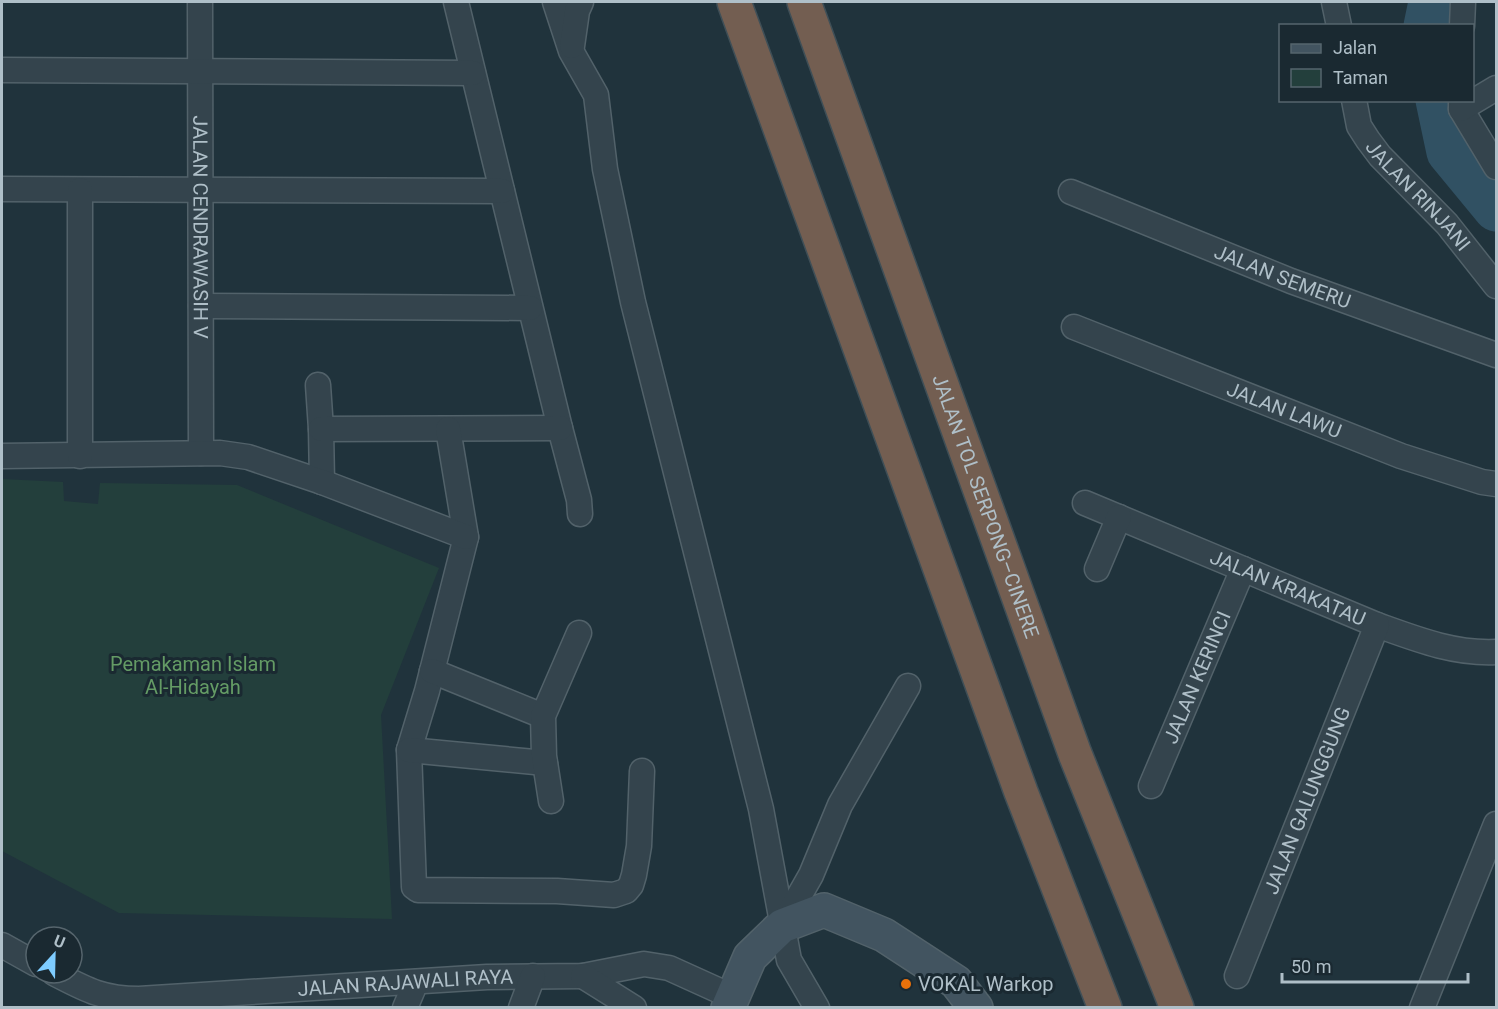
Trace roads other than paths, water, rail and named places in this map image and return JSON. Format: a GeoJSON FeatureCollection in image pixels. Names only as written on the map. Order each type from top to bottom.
{"type":"FeatureCollection","features":[{"type":"Feature","properties":{"kind":"highway"},"geometry":{"type":"LineString","coordinates":[[734,2],[1021,792],[1106,1008]]}},
{"type":"Feature","properties":{"kind":"highway","name":"JALAN TOL SERPONG–CINERE"},"geometry":{"type":"LineString","coordinates":[[804,2],[1075,754],[1178,1008]]}},
{"type":"Feature","properties":{"kind":"street","name":"JALAN CENDRAWASIH V"},"geometry":{"type":"LineString","coordinates":[[200,2],[201,453]]}},
{"type":"Feature","properties":{"kind":"street"},"geometry":{"type":"LineString","coordinates":[[456,2],[579,500],[580,514]]}},
{"type":"Feature","properties":{"kind":"street"},"geometry":{"type":"LineString","coordinates":[[555,2],[571,51],[596,95],[605,169],[633,302],[761,809],[789,960],[816,1008]]}},
{"type":"Feature","properties":{"kind":"street"},"geometry":{"type":"LineString","coordinates":[[571,51],[577,11],[581,2]]}},
{"type":"Feature","properties":{"kind":"street"},"geometry":{"type":"LineString","coordinates":[[1334,2],[1339,24]]}},
{"type":"Feature","properties":{"kind":"street"},"geometry":{"type":"LineString","coordinates":[[1462,24],[1463,2]]}},
{"type":"Feature","properties":{"kind":"street"},"geometry":{"type":"LineString","coordinates":[[2,70],[473,73]]}},
{"type":"Feature","properties":{"kind":"street"},"geometry":{"type":"LineString","coordinates":[[1474,98],[1497,88]]}},
{"type":"Feature","properties":{"kind":"street","name":"JALAN RINJANI"},"geometry":{"type":"LineString","coordinates":[[1354,102],[1359,126],[1380,156],[1447,224],[1497,286]]}},
{"type":"Feature","properties":{"kind":"street"},"geometry":{"type":"LineString","coordinates":[[1461,105],[1497,167]]}},
{"type":"Feature","properties":{"kind":"street"},"geometry":{"type":"LineString","coordinates":[[2,189],[502,191]]}},
{"type":"Feature","properties":{"kind":"street"},"geometry":{"type":"LineString","coordinates":[[80,190],[80,456]]}},
{"type":"Feature","properties":{"kind":"street","name":"JALAN SEMERU"},"geometry":{"type":"LineString","coordinates":[[1071,192],[1291,280],[1497,355]]}},
{"type":"Feature","properties":{"kind":"street"},"geometry":{"type":"LineString","coordinates":[[201,306],[530,308]]}},
{"type":"Feature","properties":{"kind":"street","name":"JALAN LAWU"},"geometry":{"type":"LineString","coordinates":[[1074,327],[1401,456],[1482,482],[1497,484]]}},
{"type":"Feature","properties":{"kind":"street"},"geometry":{"type":"LineString","coordinates":[[318,386],[322,482]]}},
{"type":"Feature","properties":{"kind":"street"},"geometry":{"type":"LineString","coordinates":[[321,429],[560,428]]}},
{"type":"Feature","properties":{"kind":"street"},"geometry":{"type":"LineString","coordinates":[[448,429],[466,537],[432,671],[408,750],[412,883],[418,890],[557,891],[614,895],[626,891],[634,875],[639,846],[642,771]]}},
{"type":"Feature","properties":{"kind":"street"},"geometry":{"type":"LineString","coordinates":[[2,456],[220,453],[248,457],[322,482],[466,537]]}},
{"type":"Feature","properties":{"kind":"street","name":"JALAN KRAKATAU"},"geometry":{"type":"LineString","coordinates":[[1085,503],[1425,643],[1454,650],[1497,652]]}},
{"type":"Feature","properties":{"kind":"street"},"geometry":{"type":"LineString","coordinates":[[1097,569],[1119,517]]}},
{"type":"Feature","properties":{"kind":"street","name":"JALAN KERINCI"},"geometry":{"type":"LineString","coordinates":[[1152,786],[1243,569]]}},
{"type":"Feature","properties":{"kind":"street","name":"JALAN GALUNGGUNG"},"geometry":{"type":"LineString","coordinates":[[1237,976],[1377,625]]}},
{"type":"Feature","properties":{"kind":"street"},"geometry":{"type":"LineString","coordinates":[[551,801],[545,763],[543,716],[579,633]]}},
{"type":"Feature","properties":{"kind":"street"},"geometry":{"type":"LineString","coordinates":[[432,671],[543,716]]}},
{"type":"Feature","properties":{"kind":"street"},"geometry":{"type":"LineString","coordinates":[[731,1002],[750,957],[782,926],[811,875],[840,805],[908,686]]}},
{"type":"Feature","properties":{"kind":"street"},"geometry":{"type":"LineString","coordinates":[[408,750],[545,763]]}},
{"type":"Feature","properties":{"kind":"street"},"geometry":{"type":"LineString","coordinates":[[1422,1008],[1497,824]]}},
{"type":"Feature","properties":{"kind":"street"},"geometry":{"type":"LineString","coordinates":[[782,926],[824,910],[885,935],[956,982],[976,1008]]}},
{"type":"Feature","properties":{"kind":"street"},"geometry":{"type":"LineString","coordinates":[[2,945],[24,957]]}},
{"type":"Feature","properties":{"kind":"street","name":"JALAN RAJAWALI RAYA"},"geometry":{"type":"LineString","coordinates":[[79,985],[102,996],[120,999],[533,976],[583,976],[644,963],[657,964],[701,981],[731,1002]]}},
{"type":"Feature","properties":{"kind":"street"},"geometry":{"type":"LineString","coordinates":[[626,967],[626,1003]]}},
{"type":"Feature","properties":{"kind":"street"},"geometry":{"type":"LineString","coordinates":[[522,1008],[533,976]]}},
{"type":"Feature","properties":{"kind":"street"},"geometry":{"type":"LineString","coordinates":[[583,976],[626,1003]]}},
{"type":"Feature","properties":{"kind":"street"},"geometry":{"type":"LineString","coordinates":[[405,1008],[416,982]]}},
{"type":"Feature","properties":{"kind":"waterway"},"geometry":{"type":"LineString","coordinates":[[1426,24],[1431,2]]}},
{"type":"Feature","properties":{"kind":"waterway"},"geometry":{"type":"LineString","coordinates":[[1438,102],[1449,152],[1496,209]]}},
{"type":"Feature","properties":{"kind":"place","name":"VOKAL Warkop"},"geometry":{"type":"Point","coordinates":[906,984]}},
{"type":"Feature","properties":{"kind":"park label","name":"Pemakaman Islam Al-Hidayah"},"geometry":{"type":"Point","coordinates":[193,676]}}]}
